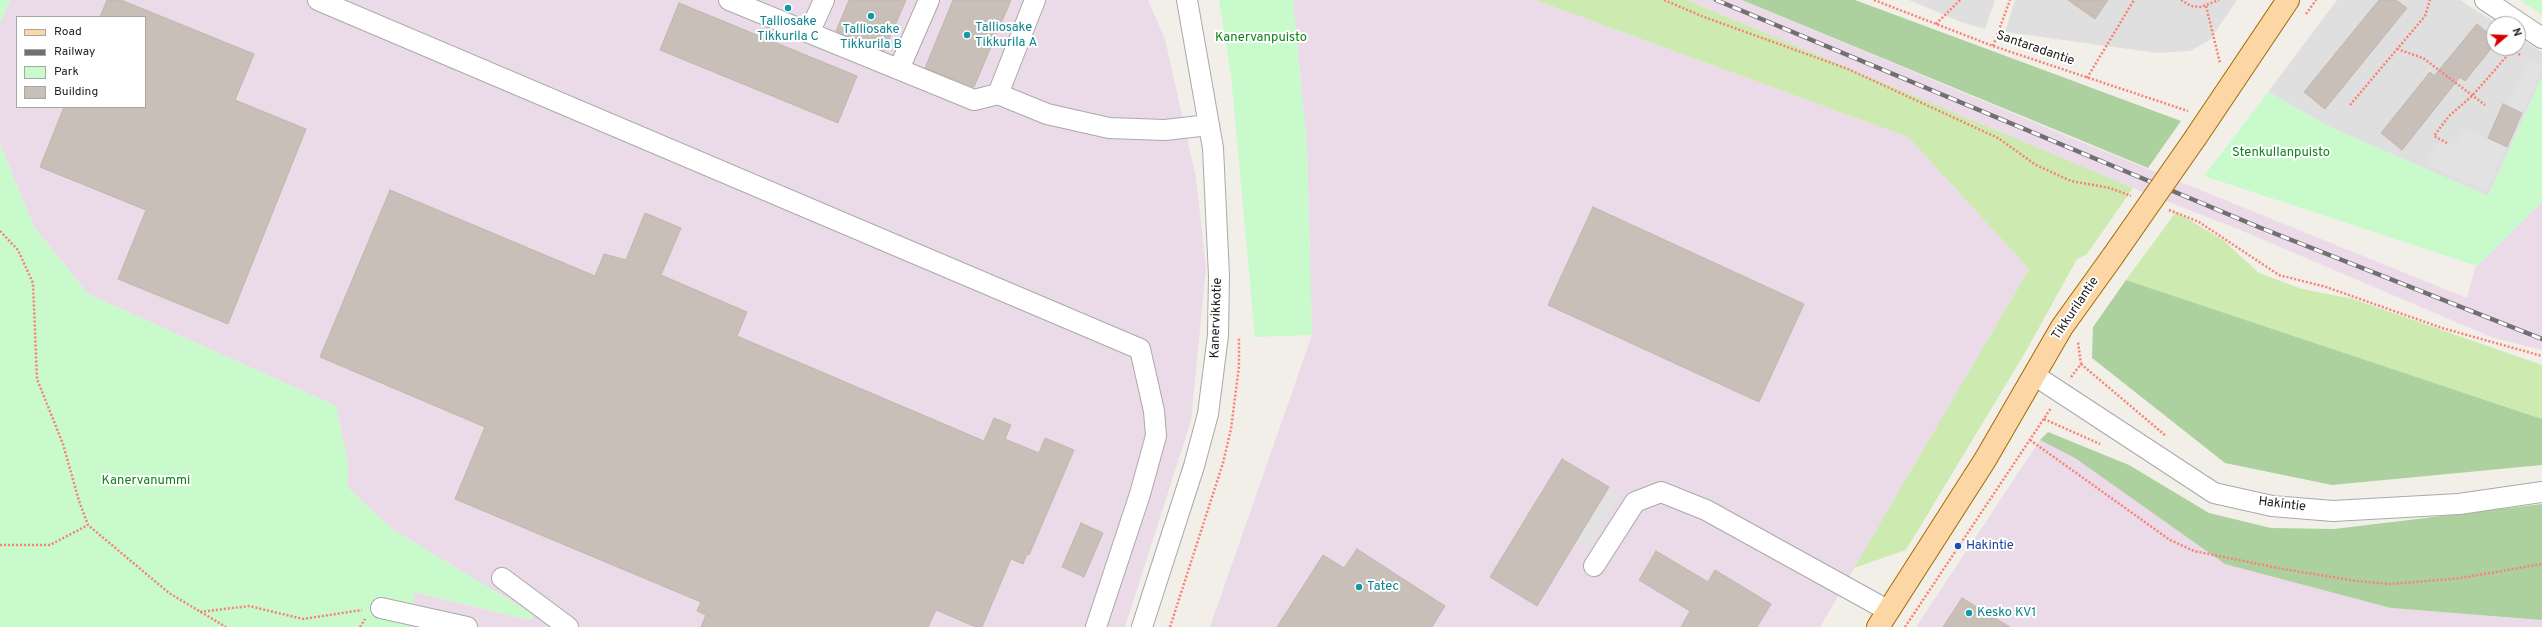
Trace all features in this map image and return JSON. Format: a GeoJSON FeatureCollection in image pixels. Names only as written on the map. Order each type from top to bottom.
{"type":"FeatureCollection","features":[{"type":"Feature","properties":{"kind":"main road","name":"Tikkurilantie"},"geometry":{"type":"LineString","coordinates":[[1884,619],[1985,460],[2062,327],[2196,137],[2288,0]]}},
{"type":"Feature","properties":{"kind":"street"},"geometry":{"type":"LineString","coordinates":[[318,0],[1140,348],[1154,411],[1156,436],[1140,494],[1096,627]]}},
{"type":"Feature","properties":{"kind":"street"},"geometry":{"type":"LineString","coordinates":[[729,0],[974,100],[998,94],[1048,114],[1109,128],[1165,130],[1209,125]]}},
{"type":"Feature","properties":{"kind":"street"},"geometry":{"type":"LineString","coordinates":[[810,33],[824,0]]}},
{"type":"Feature","properties":{"kind":"street"},"geometry":{"type":"LineString","coordinates":[[899,69],[929,0]]}},
{"type":"Feature","properties":{"kind":"street"},"geometry":{"type":"LineString","coordinates":[[998,94],[1035,0]]}},
{"type":"Feature","properties":{"kind":"street","name":"Kanervikkotie"},"geometry":{"type":"LineString","coordinates":[[1142,627],[1194,466],[1208,414],[1215,368],[1219,276],[1213,148],[1187,0]]}},
{"type":"Feature","properties":{"kind":"street"},"geometry":{"type":"LineString","coordinates":[[2485,0],[2542,38]]}},
{"type":"Feature","properties":{"kind":"street","name":"Hakintie"},"geometry":{"type":"LineString","coordinates":[[2034,375],[2214,493],[2272,506],[2333,510],[2459,504],[2542,492]]}},
{"type":"Feature","properties":{"kind":"street"},"geometry":{"type":"LineString","coordinates":[[1594,566],[1635,502],[1661,492],[1706,510],[1884,619]]}},
{"type":"Feature","properties":{"kind":"street"},"geometry":{"type":"LineString","coordinates":[[502,578],[568,627]]}},
{"type":"Feature","properties":{"kind":"street"},"geometry":{"type":"LineString","coordinates":[[381,608],[467,627]]}},
{"type":"Feature","properties":{"kind":"path"},"geometry":{"type":"LineString","coordinates":[[1664,0],[1704,17],[1848,70],[1998,138],[2036,165],[2071,181],[2110,188],[2133,196]]}},
{"type":"Feature","properties":{"kind":"path","name":"Santaradantie"},"geometry":{"type":"LineString","coordinates":[[1874,0],[1993,46],[2191,112]]}},
{"type":"Feature","properties":{"kind":"path"},"geometry":{"type":"LineString","coordinates":[[1936,24],[1960,0]]}},
{"type":"Feature","properties":{"kind":"path"},"geometry":{"type":"LineString","coordinates":[[1993,46],[2010,0]]}},
{"type":"Feature","properties":{"kind":"path"},"geometry":{"type":"LineString","coordinates":[[2087,78],[2134,0]]}},
{"type":"Feature","properties":{"kind":"path"},"geometry":{"type":"LineString","coordinates":[[2182,0],[2191,6],[2206,6],[2219,0]]}},
{"type":"Feature","properties":{"kind":"path"},"geometry":{"type":"LineString","coordinates":[[2350,105],[2425,16],[2430,0]]}},
{"type":"Feature","properties":{"kind":"path"},"geometry":{"type":"LineString","coordinates":[[2206,6],[2221,68]]}},
{"type":"Feature","properties":{"kind":"path"},"geometry":{"type":"LineString","coordinates":[[2397,48],[2423,58],[2452,78],[2472,96],[2485,105]]}},
{"type":"Feature","properties":{"kind":"path"},"geometry":{"type":"LineString","coordinates":[[2447,143],[2434,136],[2449,116],[2472,96],[2507,56]]}},
{"type":"Feature","properties":{"kind":"path"},"geometry":{"type":"LineString","coordinates":[[2162,208],[2199,222],[2279,275],[2326,287],[2442,328],[2542,356]]}},
{"type":"Feature","properties":{"kind":"path"},"geometry":{"type":"LineString","coordinates":[[0,231],[18,250],[33,283],[37,379],[63,444],[79,501],[88,525],[169,593],[226,627]]}},
{"type":"Feature","properties":{"kind":"path"},"geometry":{"type":"LineString","coordinates":[[1905,627],[2060,393],[2081,364],[2078,337]]}},
{"type":"Feature","properties":{"kind":"path"},"geometry":{"type":"LineString","coordinates":[[2081,364],[2169,439]]}},
{"type":"Feature","properties":{"kind":"path"},"geometry":{"type":"LineString","coordinates":[[2030,440],[2170,540],[2194,551],[2283,569],[2357,581],[2390,584],[2461,578],[2542,564]]}},
{"type":"Feature","properties":{"kind":"path"},"geometry":{"type":"LineString","coordinates":[[0,545],[50,545],[88,525]]}},
{"type":"Feature","properties":{"kind":"path"},"geometry":{"type":"LineString","coordinates":[[200,612],[249,606],[303,619],[354,610],[381,608]]}},
{"type":"Feature","properties":{"kind":"shaded area"},"geometry":{"type":"Polygon","coordinates":[[[10,0],[1148,0],[1165,39],[1196,178],[1206,268],[1191,421],[1125,627],[408,627],[414,592],[530,620],[534,615],[392,529],[348,488],[348,463],[336,406],[88,294],[34,227],[0,144],[0,23],[10,0]]]}},
{"type":"Feature","properties":{"kind":"shaded area"},"geometry":{"type":"Polygon","coordinates":[[[1293,0],[1535,0],[1908,137],[2029,269],[1820,627],[1210,627],[1312,335],[1307,146],[1293,0]]]}},
{"type":"Feature","properties":{"kind":"shaded area"},"geometry":{"type":"Polygon","coordinates":[[[1687,0],[1742,0],[2069,137],[2467,298],[2475,268],[2542,202],[2542,350],[2491,337],[2245,232],[2105,177],[1687,0]]]}},
{"type":"Feature","properties":{"kind":"shaded area"},"geometry":{"type":"Polygon","coordinates":[[[1909,0],[1995,0],[1985,29],[1961,22],[1909,0]]]}},
{"type":"Feature","properties":{"kind":"shaded area"},"geometry":{"type":"Polygon","coordinates":[[[2015,0],[2237,0],[2210,40],[2190,51],[2158,53],[2005,32],[2015,0]]]}},
{"type":"Feature","properties":{"kind":"shaded area"},"geometry":{"type":"Polygon","coordinates":[[[2337,0],[2460,0],[2486,16],[2486,56],[2526,56],[2526,42],[2542,52],[2542,77],[2488,196],[2332,128],[2268,92],[2337,0]]]}},
{"type":"Feature","properties":{"kind":"shaded area"},"geometry":{"type":"Polygon","coordinates":[[[2528,60],[2542,66],[2542,69],[2522,113],[2508,106],[2528,60]]]}},
{"type":"Feature","properties":{"kind":"shaded area"},"geometry":{"type":"Polygon","coordinates":[[[2463,128],[2507,147],[2486,191],[2426,164],[2438,143],[2457,143],[2463,128]]]}},
{"type":"Feature","properties":{"kind":"shaded area"},"geometry":{"type":"Polygon","coordinates":[[[2040,440],[2391,608],[2542,620],[2542,627],[1916,627],[2040,440]]]}},
{"type":"Feature","properties":{"kind":"shaded area"},"geometry":{"type":"Polygon","coordinates":[[[1609,487],[1621,495],[1588,550],[1575,542],[1609,487]]]}},
{"type":"Feature","properties":{"kind":"green space"},"geometry":{"type":"Polygon","coordinates":[[[0,0],[10,0],[0,23],[0,0]]]}},
{"type":"Feature","properties":{"kind":"green space","name":"Kanervanpuisto"},"geometry":{"type":"Polygon","coordinates":[[[1219,0],[1293,0],[1307,146],[1312,335],[1255,337],[1231,75],[1219,0]]]}},
{"type":"Feature","properties":{"kind":"green space"},"geometry":{"type":"Polygon","coordinates":[[[1535,0],[1687,0],[2133,188],[2087,254],[2077,259],[2026,351],[1906,550],[1854,568],[2029,269],[1908,137],[1535,0]]]}},
{"type":"Feature","properties":{"kind":"green space"},"geometry":{"type":"Polygon","coordinates":[[[1742,0],[1855,0],[2181,121],[2148,168],[1742,0]]]}},
{"type":"Feature","properties":{"kind":"green space"},"geometry":{"type":"Polygon","coordinates":[[[2520,0],[2542,0],[2542,15],[2520,0]]]}},
{"type":"Feature","properties":{"kind":"green space","name":"Stenkullanpuisto"},"geometry":{"type":"Polygon","coordinates":[[[2542,77],[2542,202],[2477,266],[2204,176],[2268,92],[2332,128],[2488,196],[2542,77]]]}},
{"type":"Feature","properties":{"kind":"green space","name":"Kanervanummi"},"geometry":{"type":"Polygon","coordinates":[[[0,144],[34,227],[88,294],[336,406],[348,463],[348,488],[392,529],[534,615],[530,620],[415,592],[408,627],[0,627],[0,144]]]}},
{"type":"Feature","properties":{"kind":"green space"},"geometry":{"type":"Polygon","coordinates":[[[2176,212],[2223,240],[2259,273],[2302,289],[2353,299],[2542,365],[2542,419],[2126,280],[2176,212]]]}},
{"type":"Feature","properties":{"kind":"green space"},"geometry":{"type":"Polygon","coordinates":[[[2126,280],[2542,419],[2542,465],[2332,485],[2225,463],[2092,358],[2093,327],[2126,280]]]}},
{"type":"Feature","properties":{"kind":"green space"},"geometry":{"type":"Polygon","coordinates":[[[2048,432],[2129,465],[2209,513],[2271,528],[2334,529],[2542,504],[2542,620],[2391,608],[2225,564],[2075,458],[2040,440],[2048,432]]]}},
{"type":"Feature","properties":{"kind":"building"},"geometry":{"type":"Polygon","coordinates":[[[107,0],[121,0],[254,54],[235,100],[306,129],[228,324],[118,279],[146,210],[40,167],[64,108],[146,108],[146,16],[100,16],[107,0]]]}},
{"type":"Feature","properties":{"kind":"building","name":"Talliosake Tikkurila B"},"geometry":{"type":"Polygon","coordinates":[[[849,0],[906,0],[884,51],[836,31],[849,0]]]}},
{"type":"Feature","properties":{"kind":"building","name":"Talliosake Tikkurila A"},"geometry":{"type":"Polygon","coordinates":[[[953,0],[1011,0],[974,87],[925,68],[953,0]]]}},
{"type":"Feature","properties":{"kind":"building"},"geometry":{"type":"Polygon","coordinates":[[[2068,0],[2108,0],[2095,19],[2068,0]]]}},
{"type":"Feature","properties":{"kind":"building"},"geometry":{"type":"Polygon","coordinates":[[[2379,0],[2396,0],[2407,8],[2325,109],[2304,92],[2379,0]]]}},
{"type":"Feature","properties":{"kind":"building"},"geometry":{"type":"Polygon","coordinates":[[[679,3],[857,76],[838,123],[660,50],[679,3]]]}},
{"type":"Feature","properties":{"kind":"building"},"geometry":{"type":"Polygon","coordinates":[[[2477,24],[2486,31],[2486,55],[2465,81],[2460,77],[2402,150],[2381,133],[2430,72],[2434,76],[2477,24]]]}},
{"type":"Feature","properties":{"kind":"building"},"geometry":{"type":"Polygon","coordinates":[[[2503,104],[2522,113],[2507,147],[2488,138],[2503,104]]]}},
{"type":"Feature","properties":{"kind":"building"},"geometry":{"type":"Polygon","coordinates":[[[390,190],[595,276],[604,254],[626,260],[645,213],[681,228],[661,275],[747,312],[737,336],[984,441],[994,418],[1011,425],[1005,439],[1039,453],[1045,438],[1074,450],[1029,555],[1027,554],[1023,564],[1011,559],[982,627],[976,627],[936,610],[928,627],[701,627],[706,615],[697,611],[701,602],[455,499],[485,427],[320,357],[390,190]]]}},
{"type":"Feature","properties":{"kind":"building"},"geometry":{"type":"Polygon","coordinates":[[[1593,207],[1804,304],[1759,402],[1548,305],[1593,207]]]}},
{"type":"Feature","properties":{"kind":"building"},"geometry":{"type":"Polygon","coordinates":[[[1562,459],[1609,487],[1537,606],[1490,577],[1562,459]]]}},
{"type":"Feature","properties":{"kind":"building"},"geometry":{"type":"Polygon","coordinates":[[[1081,523],[1103,533],[1084,577],[1062,567],[1081,523]]]}},
{"type":"Feature","properties":{"kind":"building","name":"Tatec"},"geometry":{"type":"Polygon","coordinates":[[[1357,549],[1445,606],[1432,627],[1277,627],[1323,555],[1344,568],[1357,549]]]}},
{"type":"Feature","properties":{"kind":"building"},"geometry":{"type":"Polygon","coordinates":[[[1656,551],[1708,582],[1715,570],[1771,604],[1757,627],[1681,627],[1690,611],[1639,580],[1656,551]]]}},
{"type":"Feature","properties":{"kind":"building","name":"Kesko KV1"},"geometry":{"type":"Polygon","coordinates":[[[1962,598],[2010,627],[1943,627],[1962,598]]]}},
{"type":"Feature","properties":{"kind":"railway"},"geometry":{"type":"LineString","coordinates":[[1716,0],[2261,228],[2542,339]]}},
{"type":"Feature","properties":{"kind":"place","name":"Talliosake Tikkurila C"},"geometry":{"type":"Point","coordinates":[788,8]}},
{"type":"Feature","properties":{"kind":"place","name":"Talliosake Tikkurila B"},"geometry":{"type":"Point","coordinates":[871,16]}},
{"type":"Feature","properties":{"kind":"place","name":"Talliosake Tikkurila A"},"geometry":{"type":"Point","coordinates":[967,35]}},
{"type":"Feature","properties":{"kind":"place","name":"Hakintie"},"geometry":{"type":"Point","coordinates":[1958,546]}},
{"type":"Feature","properties":{"kind":"place","name":"Tatec"},"geometry":{"type":"Point","coordinates":[1359,587]}},
{"type":"Feature","properties":{"kind":"place","name":"Kesko KV1"},"geometry":{"type":"Point","coordinates":[1969,613]}}]}
